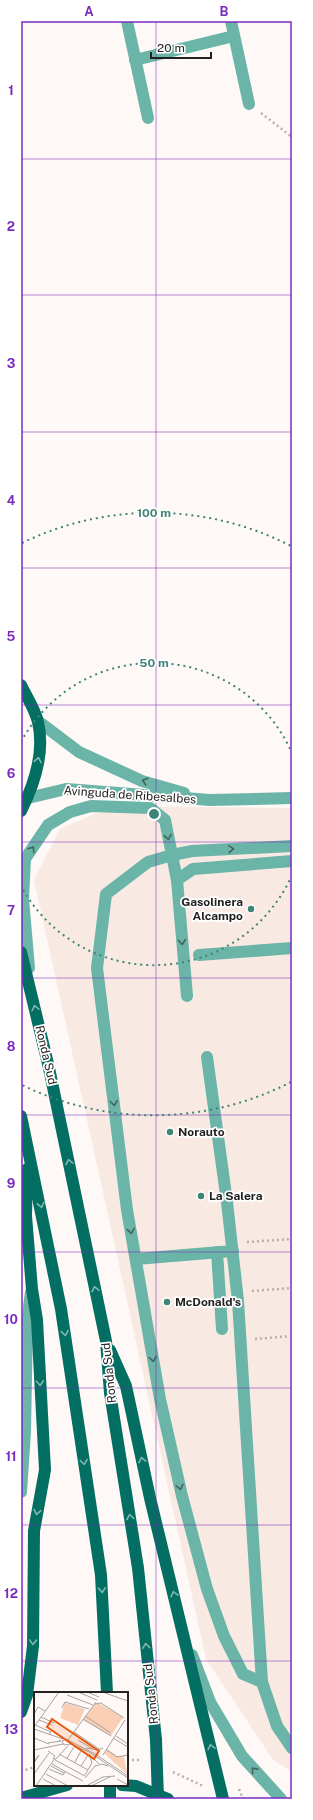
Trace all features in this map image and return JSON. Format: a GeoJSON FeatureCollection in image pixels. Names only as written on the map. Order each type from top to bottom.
{"type":"FeatureCollection","features":[{"type":"Feature","properties":{"kind":"main road"},"geometry":{"type":"LineString","coordinates":[[21,685],[38,721],[40,758],[28,798],[21,811]]}},
{"type":"Feature","properties":{"kind":"main road","name":"Ronda Sud"},"geometry":{"type":"LineString","coordinates":[[21,952],[30,983],[51,1076],[106,1341],[110,1393],[138,1568],[156,1740],[158,1799]]}},
{"type":"Feature","properties":{"kind":"main road"},"geometry":{"type":"LineString","coordinates":[[21,1116],[28,1154],[42,1209],[61,1309],[101,1575],[107,1692]]}},
{"type":"Feature","properties":{"kind":"main road"},"geometry":{"type":"LineString","coordinates":[[21,1712],[27,1695],[33,1646],[34,1531],[45,1470],[37,1320],[32,1289],[26,1216],[28,1154]]}},
{"type":"Feature","properties":{"kind":"main road"},"geometry":{"type":"LineString","coordinates":[[106,1341],[126,1386],[150,1498],[223,1799]]}},
{"type":"Feature","properties":{"kind":"main road"},"geometry":{"type":"LineString","coordinates":[[128,1785],[136,1786],[168,1799]]}},
{"type":"Feature","properties":{"kind":"main road"},"geometry":{"type":"LineString","coordinates":[[21,1798],[63,1786]]}},
{"type":"Feature","properties":{"kind":"main road"},"geometry":{"type":"LineString","coordinates":[[110,1786],[110,1799]]}},
{"type":"Feature","properties":{"kind":"street"},"geometry":{"type":"LineString","coordinates":[[127,21],[148,118]]}},
{"type":"Feature","properties":{"kind":"street"},"geometry":{"type":"LineString","coordinates":[[231,21],[249,104]]}},
{"type":"Feature","properties":{"kind":"street"},"geometry":{"type":"LineString","coordinates":[[135,60],[234,36]]}},
{"type":"Feature","properties":{"kind":"street","name":"Avinguda de Ribesalbes"},"geometry":{"type":"LineString","coordinates":[[38,721],[79,752],[142,781],[210,800]]}},
{"type":"Feature","properties":{"kind":"street","name":"Avinguda de Ribesalbes"},"geometry":{"type":"LineString","coordinates":[[28,798],[66,789],[210,800],[292,798]]}},
{"type":"Feature","properties":{"kind":"street"},"geometry":{"type":"LineString","coordinates":[[30,983],[23,899],[25,859],[48,825],[70,812],[91,806],[150,808],[165,820],[177,880],[187,996]]}},
{"type":"Feature","properties":{"kind":"street"},"geometry":{"type":"LineString","coordinates":[[262,1682],[243,1674],[224,1636],[203,1575],[182,1496],[160,1399],[127,1210],[97,968],[106,894],[148,862],[192,851],[292,846]]}},
{"type":"Feature","properties":{"kind":"street"},"geometry":{"type":"LineString","coordinates":[[177,880],[193,869],[292,861]]}},
{"type":"Feature","properties":{"kind":"street"},"geometry":{"type":"LineString","coordinates":[[199,955],[292,948]]}},
{"type":"Feature","properties":{"kind":"street"},"geometry":{"type":"LineString","coordinates":[[207,1057],[238,1293],[262,1682],[277,1726],[292,1746]]}},
{"type":"Feature","properties":{"kind":"street"},"geometry":{"type":"LineString","coordinates":[[136,1259],[233,1251]]}},
{"type":"Feature","properties":{"kind":"street"},"geometry":{"type":"LineString","coordinates":[[217,1252],[222,1329]]}},
{"type":"Feature","properties":{"kind":"street"},"geometry":{"type":"LineString","coordinates":[[21,1492],[26,1432],[27,1321],[32,1289]]}},
{"type":"Feature","properties":{"kind":"street"},"geometry":{"type":"LineString","coordinates":[[183,1632],[210,1702],[242,1756],[280,1799]]}},
{"type":"Feature","properties":{"kind":"path"},"geometry":{"type":"LineString","coordinates":[[249,104],[292,137]]}},
{"type":"Feature","properties":{"kind":"path"},"geometry":{"type":"LineString","coordinates":[[238,1293],[292,1288]]}},
{"type":"Feature","properties":{"kind":"path"},"geometry":{"type":"LineString","coordinates":[[241,1340],[292,1336]]}},
{"type":"Feature","properties":{"kind":"path"},"geometry":{"type":"LineString","coordinates":[[128,1760],[142,1760]]}},
{"type":"Feature","properties":{"kind":"path"},"geometry":{"type":"LineString","coordinates":[[21,1768],[25,1770],[34,1767]]}},
{"type":"Feature","properties":{"kind":"path"},"geometry":{"type":"LineString","coordinates":[[168,1770],[209,1790],[219,1784]]}},
{"type":"Feature","properties":{"kind":"shaded area","name":"La Salera"},"geometry":{"type":"Polygon","coordinates":[[[114,806],[292,808],[292,1772],[273,1760],[206,1659],[34,880],[60,829],[114,806]]]}},
{"type":"Feature","properties":{"kind":"place","name":"Gasolinera Alcampo"},"geometry":{"type":"Point","coordinates":[251,909]}},
{"type":"Feature","properties":{"kind":"place","name":"Norauto"},"geometry":{"type":"Point","coordinates":[170,1132]}},
{"type":"Feature","properties":{"kind":"place","name":"La Salera"},"geometry":{"type":"Point","coordinates":[201,1196]}},
{"type":"Feature","properties":{"kind":"place","name":"McDonald's"},"geometry":{"type":"Point","coordinates":[167,1302]}}]}
